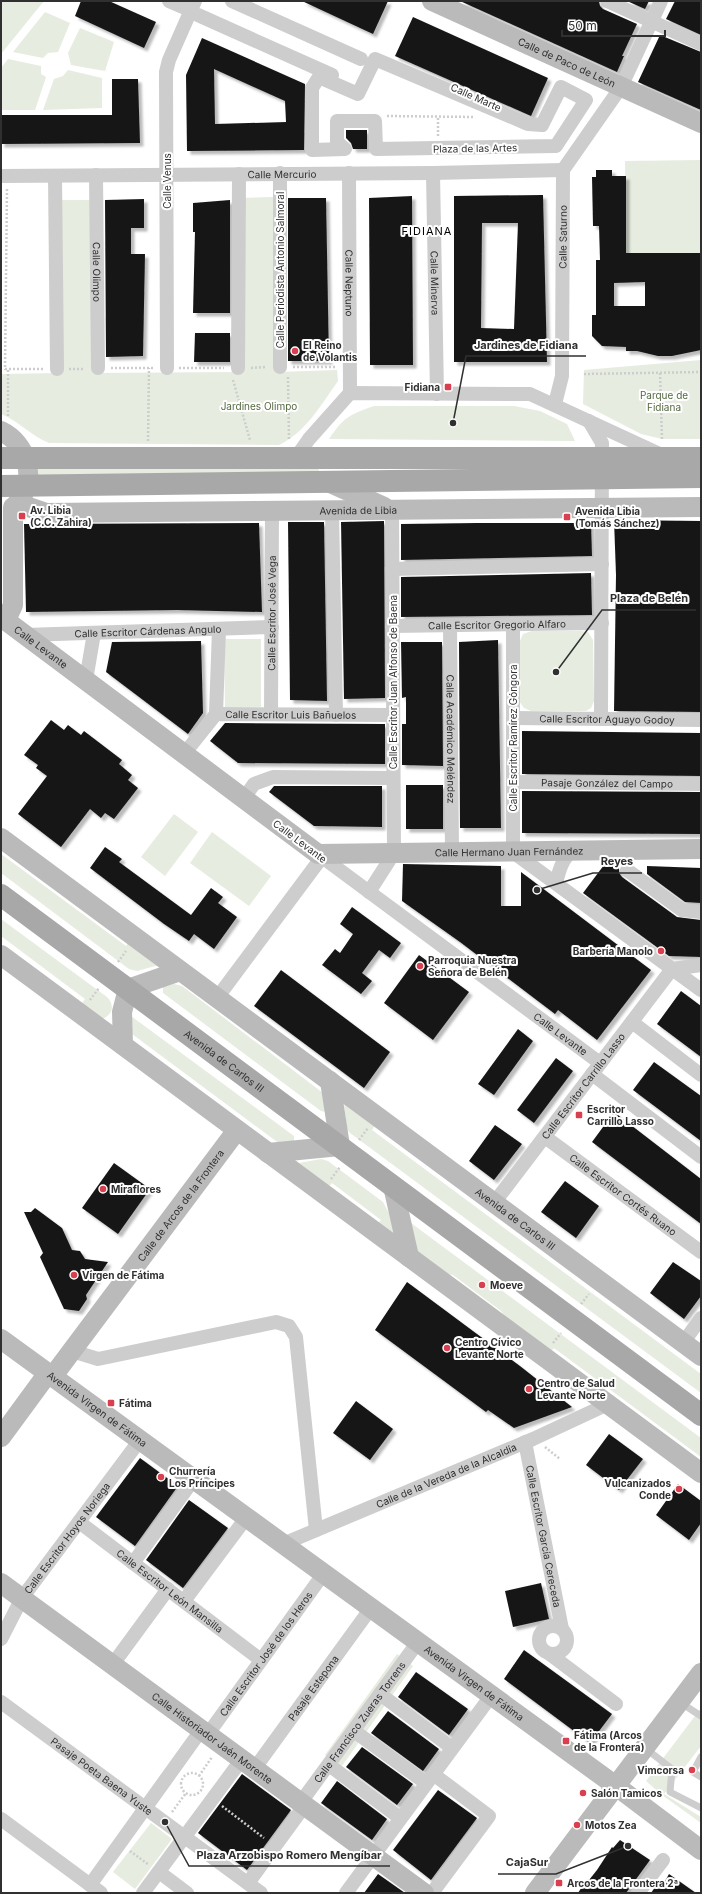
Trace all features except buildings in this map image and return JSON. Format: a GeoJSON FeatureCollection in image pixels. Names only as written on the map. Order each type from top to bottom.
{"type":"FeatureCollection","features":[{"type":"Feature","properties":{"kind":"main road","name":"Avenida de Libia"},"geometry":{"type":"LineString","coordinates":[[1,458],[292,450],[314,448],[602,468],[701,477]]}},
{"type":"Feature","properties":{"kind":"main road","name":"Avenida de Libia"},"geometry":{"type":"LineString","coordinates":[[1,486],[14,502],[326,482],[602,468],[666,448],[701,458]]}},
{"type":"Feature","properties":{"kind":"main road","name":"Avenida de Carlos III"},"geometry":{"type":"LineString","coordinates":[[1,894],[701,1415]]}},
{"type":"Feature","properties":{"kind":"street"},"geometry":{"type":"LineString","coordinates":[[170,1],[192,8],[356,86]]}},
{"type":"Feature","properties":{"kind":"street","name":"Calle Marte"},"geometry":{"type":"LineString","coordinates":[[232,1],[536,124],[556,78]]}},
{"type":"Feature","properties":{"kind":"street","name":"Calle de Paco de León"},"geometry":{"type":"LineString","coordinates":[[432,1],[701,123]]}},
{"type":"Feature","properties":{"kind":"street"},"geometry":{"type":"LineString","coordinates":[[607,1],[701,44]]}},
{"type":"Feature","properties":{"kind":"street"},"geometry":{"type":"LineString","coordinates":[[563,170],[622,87],[661,1]]}},
{"type":"Feature","properties":{"kind":"street","name":"Calle Venus"},"geometry":{"type":"LineString","coordinates":[[168,368],[168,174],[166,72],[169,60],[192,8]]}},
{"type":"Feature","properties":{"kind":"street","name":"Plaza de las Artes"},"geometry":{"type":"LineString","coordinates":[[369,56],[528,124],[542,125],[561,87],[586,100],[556,146],[376,149],[375,121],[337,121],[338,142],[345,149],[312,150],[312,88],[319,77],[358,94],[369,56]]}},
{"type":"Feature","properties":{"kind":"street","name":"Calle Mercurio"},"geometry":{"type":"LineString","coordinates":[[1,176],[433,173],[563,170]]}},
{"type":"Feature","properties":{"kind":"street","name":"Calle Saturno"},"geometry":{"type":"LineString","coordinates":[[555,404],[562,376],[563,170]]}},
{"type":"Feature","properties":{"kind":"street","name":"Calle Periodista Antonio Salmoral"},"geometry":{"type":"LineString","coordinates":[[280,173],[284,367]]}},
{"type":"Feature","properties":{"kind":"street","name":"Calle Neptuno"},"geometry":{"type":"LineString","coordinates":[[350,173],[350,393]]}},
{"type":"Feature","properties":{"kind":"street","name":"Calle Minerva"},"geometry":{"type":"LineString","coordinates":[[433,173],[437,394]]}},
{"type":"Feature","properties":{"kind":"street"},"geometry":{"type":"LineString","coordinates":[[234,368],[238,174]]}},
{"type":"Feature","properties":{"kind":"street","name":"Calle Olimpo"},"geometry":{"type":"LineString","coordinates":[[96,175],[98,368]]}},
{"type":"Feature","properties":{"kind":"street"},"geometry":{"type":"LineString","coordinates":[[55,176],[57,368]]}},
{"type":"Feature","properties":{"kind":"street"},"geometry":{"type":"LineString","coordinates":[[350,393],[314,448],[326,482],[392,510]]}},
{"type":"Feature","properties":{"kind":"street","name":"Avenida de Libia"},"geometry":{"type":"LineString","coordinates":[[350,393],[530,394],[555,404],[589,421],[666,448]]}},
{"type":"Feature","properties":{"kind":"street"},"geometry":{"type":"LineString","coordinates":[[589,421],[602,443],[601,719]]}},
{"type":"Feature","properties":{"kind":"street"},"geometry":{"type":"LineString","coordinates":[[3,621],[13,605],[14,502],[28,471],[26,458],[18,444],[4,428]]}},
{"type":"Feature","properties":{"kind":"street","name":"Avenida de Libia"},"geometry":{"type":"LineString","coordinates":[[14,502],[46,513],[701,507]]}},
{"type":"Feature","properties":{"kind":"street","name":"Calle Escritor Juan Alfonso de Baena"},"geometry":{"type":"LineString","coordinates":[[392,510],[394,853]]}},
{"type":"Feature","properties":{"kind":"street","name":"Calle Escritor José Vega"},"geometry":{"type":"LineString","coordinates":[[271,714],[272,511]]}},
{"type":"Feature","properties":{"kind":"street"},"geometry":{"type":"LineString","coordinates":[[332,511],[336,715]]}},
{"type":"Feature","properties":{"kind":"street"},"geometry":{"type":"LineString","coordinates":[[392,569],[602,564]]}},
{"type":"Feature","properties":{"kind":"street","name":"Calle Levante"},"geometry":{"type":"LineString","coordinates":[[3,621],[25,634],[369,892],[596,1069],[701,1157]]}},
{"type":"Feature","properties":{"kind":"street","name":"Calle Escritor Gregorio Alfaro"},"geometry":{"type":"LineString","coordinates":[[392,626],[602,623]]}},
{"type":"Feature","properties":{"kind":"street","name":"Calle Escritor Ramírez Góngora"},"geometry":{"type":"LineString","coordinates":[[512,852],[513,624]]}},
{"type":"Feature","properties":{"kind":"street","name":"Calle Académico Meléndez"},"geometry":{"type":"LineString","coordinates":[[450,625],[452,852]]}},
{"type":"Feature","properties":{"kind":"street","name":"Calle Escritor Cárdenas Angulo"},"geometry":{"type":"LineString","coordinates":[[25,634],[272,627]]}},
{"type":"Feature","properties":{"kind":"street"},"geometry":{"type":"LineString","coordinates":[[216,714],[219,629]]}},
{"type":"Feature","properties":{"kind":"street"},"geometry":{"type":"LineString","coordinates":[[86,680],[94,632]]}},
{"type":"Feature","properties":{"kind":"street","name":"Calle Escritor Luis Bañuelos"},"geometry":{"type":"LineString","coordinates":[[184,754],[216,714],[393,715]]}},
{"type":"Feature","properties":{"kind":"street","name":"Calle Escritor Aguayo Godoy"},"geometry":{"type":"LineString","coordinates":[[513,718],[701,720]]}},
{"type":"Feature","properties":{"kind":"street"},"geometry":{"type":"LineString","coordinates":[[244,798],[254,784],[273,777],[393,778]]}},
{"type":"Feature","properties":{"kind":"street","name":"Pasaje González del Campo"},"geometry":{"type":"LineString","coordinates":[[513,782],[701,784]]}},
{"type":"Feature","properties":{"kind":"street","name":"Avenida de Carlos III"},"geometry":{"type":"LineString","coordinates":[[1,838],[701,1356]]}},
{"type":"Feature","properties":{"kind":"street","name":"Calle Hermano Juan Fernández"},"geometry":{"type":"LineString","coordinates":[[320,856],[394,853],[701,849]]}},
{"type":"Feature","properties":{"kind":"street"},"geometry":{"type":"LineString","coordinates":[[556,883],[561,866],[566,856],[572,851]]}},
{"type":"Feature","properties":{"kind":"street"},"geometry":{"type":"LineString","coordinates":[[512,852],[701,990]]}},
{"type":"Feature","properties":{"kind":"street"},"geometry":{"type":"LineString","coordinates":[[369,892],[394,853]]}},
{"type":"Feature","properties":{"kind":"street"},"geometry":{"type":"LineString","coordinates":[[217,998],[320,856]]}},
{"type":"Feature","properties":{"kind":"street"},"geometry":{"type":"LineString","coordinates":[[627,870],[682,910],[701,912]]}},
{"type":"Feature","properties":{"kind":"street"},"geometry":{"type":"LineString","coordinates":[[1,955],[701,1473]]}},
{"type":"Feature","properties":{"kind":"street"},"geometry":{"type":"LineString","coordinates":[[672,969],[701,965]]}},
{"type":"Feature","properties":{"kind":"street","name":"Calle Escritor Carrillo Lasso"},"geometry":{"type":"LineString","coordinates":[[494,1203],[672,969]]}},
{"type":"Feature","properties":{"kind":"street"},"geometry":{"type":"LineString","coordinates":[[122,1045],[122,1012],[128,989],[180,971]]}},
{"type":"Feature","properties":{"kind":"street"},"geometry":{"type":"LineString","coordinates":[[632,1022],[701,1075]]}},
{"type":"Feature","properties":{"kind":"street"},"geometry":{"type":"LineString","coordinates":[[268,1153],[340,1146],[330,1081]]}},
{"type":"Feature","properties":{"kind":"street","name":"Calle de Arcos de la Frontera"},"geometry":{"type":"LineString","coordinates":[[1,1437],[50,1375],[72,1351],[237,1130]]}},
{"type":"Feature","properties":{"kind":"street","name":"Calle Escritor Cortés Ruano"},"geometry":{"type":"LineString","coordinates":[[545,1137],[701,1252]]}},
{"type":"Feature","properties":{"kind":"street"},"geometry":{"type":"LineString","coordinates":[[393,1186],[409,1257]]}},
{"type":"Feature","properties":{"kind":"street"},"geometry":{"type":"LineString","coordinates":[[683,1343],[701,1318]]}},
{"type":"Feature","properties":{"kind":"street"},"geometry":{"type":"LineString","coordinates":[[72,1351],[98,1359],[276,1322],[289,1326],[296,1337],[316,1530]]}},
{"type":"Feature","properties":{"kind":"street","name":"Avenida Virgen de Fátima"},"geometry":{"type":"LineString","coordinates":[[1,1339],[616,1786],[701,1850]]}},
{"type":"Feature","properties":{"kind":"street","name":"Calle de la Vereda de la Alcaldía"},"geometry":{"type":"LineString","coordinates":[[283,1544],[525,1442],[608,1404]]}},
{"type":"Feature","properties":{"kind":"street","name":"Calle Escritor Hoyos Noriega"},"geometry":{"type":"LineString","coordinates":[[1,1639],[22,1598],[140,1440]]}},
{"type":"Feature","properties":{"kind":"street","name":"Calle Escritor García Cereceda"},"geometry":{"type":"LineString","coordinates":[[525,1442],[562,1629]]}},
{"type":"Feature","properties":{"kind":"street"},"geometry":{"type":"LineString","coordinates":[[133,1563],[194,1479]]}},
{"type":"Feature","properties":{"kind":"street"},"geometry":{"type":"LineString","coordinates":[[184,1601],[246,1518]]}},
{"type":"Feature","properties":{"kind":"street","name":"Calle Escritor León Mansilla"},"geometry":{"type":"LineString","coordinates":[[79,1522],[262,1660]]}},
{"type":"Feature","properties":{"kind":"street","name":"Calle Escritor José de los Heros"},"geometry":{"type":"LineString","coordinates":[[96,1889],[120,1844],[145,1808],[211,1736],[262,1660],[324,1574]]}},
{"type":"Feature","properties":{"kind":"street","name":"Calle Historiador Jaén Morente"},"geometry":{"type":"LineString","coordinates":[[1,1583],[424,1893]]}},
{"type":"Feature","properties":{"kind":"street"},"geometry":{"type":"LineString","coordinates":[[113,1664],[168,1589]]}},
{"type":"Feature","properties":{"kind":"street","name":"Pasaje Estepona"},"geometry":{"type":"LineString","coordinates":[[143,1893],[212,1799],[249,1764],[371,1608]]}},
{"type":"Feature","properties":{"kind":"street"},"geometry":{"type":"LineString","coordinates":[[551,1655],[560,1653],[566,1646],[567,1636],[562,1629],[552,1626],[548,1627],[539,1637],[540,1646],[543,1650],[616,1704]]}},
{"type":"Feature","properties":{"kind":"street","name":"Calle Francisco Zueras Torrens"},"geometry":{"type":"LineString","coordinates":[[248,1883],[275,1846],[329,1765],[418,1642]]}},
{"type":"Feature","properties":{"kind":"street"},"geometry":{"type":"LineString","coordinates":[[542,1891],[616,1786],[701,1673]]}},
{"type":"Feature","properties":{"kind":"street"},"geometry":{"type":"LineString","coordinates":[[380,1694],[452,1748]]}},
{"type":"Feature","properties":{"kind":"street"},"geometry":{"type":"LineString","coordinates":[[346,1893],[491,1696]]}},
{"type":"Feature","properties":{"kind":"street","name":"Pasaje Poeta Baena Yuste"},"geometry":{"type":"LineString","coordinates":[[1,1702],[261,1893]]}},
{"type":"Feature","properties":{"kind":"street"},"geometry":{"type":"LineString","coordinates":[[354,1730],[488,1816],[432,1893]]}},
{"type":"Feature","properties":{"kind":"street"},"geometry":{"type":"LineString","coordinates":[[329,1765],[400,1818]]}},
{"type":"Feature","properties":{"kind":"street"},"geometry":{"type":"LineString","coordinates":[[1,1819],[96,1889]]}},
{"type":"Feature","properties":{"kind":"street"},"geometry":{"type":"LineString","coordinates":[[638,1893],[663,1860]]}},
{"type":"Feature","properties":{"kind":"street"},"geometry":{"type":"LineString","coordinates":[[159,1872],[187,1893]]}},
{"type":"Feature","properties":{"kind":"lane"},"geometry":{"type":"LineString","coordinates":[[679,1702],[701,1716]]}},
{"type":"Feature","properties":{"kind":"lane"},"geometry":{"type":"LineString","coordinates":[[645,1747],[672,1769],[670,1792],[701,1808]]}},
{"type":"Feature","properties":{"kind":"lane"},"geometry":{"type":"LineString","coordinates":[[701,1758],[693,1772],[701,1777]]}},
{"type":"Feature","properties":{"kind":"path"},"geometry":{"type":"LineString","coordinates":[[386,116],[476,117]]}},
{"type":"Feature","properties":{"kind":"path"},"geometry":{"type":"LineString","coordinates":[[284,367],[292,450]]}},
{"type":"Feature","properties":{"kind":"path"},"geometry":{"type":"LineString","coordinates":[[188,368],[341,367]]}},
{"type":"Feature","properties":{"kind":"path"},"geometry":{"type":"LineString","coordinates":[[148,444],[149,368]]}},
{"type":"Feature","properties":{"kind":"path"},"geometry":{"type":"LineString","coordinates":[[234,368],[251,445]]}},
{"type":"Feature","properties":{"kind":"path"},"geometry":{"type":"LineString","coordinates":[[1,370],[7,369],[4,428]]}},
{"type":"Feature","properties":{"kind":"path"},"geometry":{"type":"LineString","coordinates":[[584,374],[701,372]]}},
{"type":"Feature","properties":{"kind":"path"},"geometry":{"type":"LineString","coordinates":[[660,373],[666,448]]}},
{"type":"Feature","properties":{"kind":"path"},"geometry":{"type":"LineString","coordinates":[[199,1776],[211,1736]]}},
{"type":"Feature","properties":{"kind":"path"},"geometry":{"type":"LineString","coordinates":[[195,1773],[199,1776],[202,1778],[204,1786],[198,1794],[189,1795],[182,1790],[181,1782],[186,1775],[195,1773]]}},
{"type":"Feature","properties":{"kind":"path"},"geometry":{"type":"LineString","coordinates":[[164,1822],[186,1793]]}},
{"type":"Feature","properties":{"kind":"path"},"geometry":{"type":"LineString","coordinates":[[212,1799],[275,1846]]}},
{"type":"Feature","properties":{"kind":"path"},"geometry":{"type":"LineString","coordinates":[[120,1844],[159,1872]]}},
{"type":"Feature","properties":{"kind":"green space"},"geometry":{"type":"Polygon","coordinates":[[[1,1],[44,1],[1,54],[1,1]]]}},
{"type":"Feature","properties":{"kind":"green space"},"geometry":{"type":"Polygon","coordinates":[[[45,12],[70,23],[58,52],[48,53],[43,58],[13,52],[45,12]]]}},
{"type":"Feature","properties":{"kind":"green space"},"geometry":{"type":"Polygon","coordinates":[[[80,28],[114,42],[105,71],[71,65],[68,53],[80,28]]]}},
{"type":"Feature","properties":{"kind":"green space"},"geometry":{"type":"Polygon","coordinates":[[[8,59],[41,66],[41,74],[46,77],[35,110],[1,110],[1,68],[8,59]]]}},
{"type":"Feature","properties":{"kind":"green space"},"geometry":{"type":"Polygon","coordinates":[[[68,70],[102,78],[102,108],[43,110],[54,79],[63,76],[68,70]]]}},
{"type":"Feature","properties":{"kind":"green space"},"geometry":{"type":"Polygon","coordinates":[[[701,160],[701,253],[626,253],[625,161],[701,160]]]}},
{"type":"Feature","properties":{"kind":"green space","name":"Jardines Olimpo"},"geometry":{"type":"Polygon","coordinates":[[[274,197],[278,372],[337,370],[338,381],[312,417],[289,440],[279,445],[49,443],[36,436],[14,420],[1,414],[1,210],[2,374],[60,373],[60,200],[93,200],[93,373],[240,372],[239,198],[274,197]]]}},
{"type":"Feature","properties":{"kind":"green space","name":"Parque de Fidiana"},"geometry":{"type":"Polygon","coordinates":[[[701,360],[701,439],[662,439],[641,434],[583,404],[584,370],[701,360]]]}},
{"type":"Feature","properties":{"kind":"green space"},"geometry":{"type":"Polygon","coordinates":[[[374,406],[514,406],[540,411],[567,424],[575,441],[329,439],[343,421],[374,406]]]}},
{"type":"Feature","properties":{"kind":"green space"},"geometry":{"type":"Polygon","coordinates":[[[318,464],[319,474],[35,477],[38,468],[318,464]]]}},
{"type":"Feature","properties":{"kind":"green space"},"geometry":{"type":"Polygon","coordinates":[[[532,631],[588,632],[593,640],[594,701],[591,708],[586,711],[531,711],[524,708],[519,701],[519,643],[523,634],[532,631]]]}},
{"type":"Feature","properties":{"kind":"green space"},"geometry":{"type":"Polygon","coordinates":[[[224,639],[261,639],[261,707],[225,707],[224,639]]]}},
{"type":"Feature","properties":{"kind":"green space"},"geometry":{"type":"Polygon","coordinates":[[[174,814],[198,832],[165,876],[141,857],[174,814]]]}},
{"type":"Feature","properties":{"kind":"green space"},"geometry":{"type":"Polygon","coordinates":[[[212,832],[271,876],[249,906],[190,863],[212,832]]]}},
{"type":"Feature","properties":{"kind":"green space"},"geometry":{"type":"Polygon","coordinates":[[[1,854],[126,946],[132,938],[159,965],[137,971],[129,969],[1,873],[1,854]]]}},
{"type":"Feature","properties":{"kind":"green space"},"geometry":{"type":"Polygon","coordinates":[[[1,919],[107,997],[112,1006],[112,1010],[109,1015],[102,1019],[80,1006],[85,999],[1,936],[1,919]]]}},
{"type":"Feature","properties":{"kind":"green space"},"geometry":{"type":"Polygon","coordinates":[[[174,984],[182,986],[327,1096],[326,1112],[321,1111],[163,993],[163,987],[174,984]]]}},
{"type":"Feature","properties":{"kind":"green space"},"geometry":{"type":"Polygon","coordinates":[[[131,1016],[294,1136],[294,1141],[280,1144],[132,1034],[131,1016]]]}},
{"type":"Feature","properties":{"kind":"green space"},"geometry":{"type":"Polygon","coordinates":[[[344,1103],[377,1122],[372,1130],[701,1374],[701,1393],[350,1133],[347,1129],[344,1103]]]}},
{"type":"Feature","properties":{"kind":"green space"},"geometry":{"type":"Polygon","coordinates":[[[321,1159],[328,1161],[383,1202],[392,1219],[396,1239],[376,1226],[381,1220],[332,1183],[327,1189],[299,1163],[321,1159]]]}},
{"type":"Feature","properties":{"kind":"green space"},"geometry":{"type":"Polygon","coordinates":[[[411,1223],[701,1438],[701,1457],[554,1348],[548,1355],[514,1329],[501,1311],[453,1275],[437,1273],[412,1254],[411,1223]]]}},
{"type":"Feature","properties":{"kind":"green space"},"geometry":{"type":"Polygon","coordinates":[[[397,1654],[413,1666],[342,1766],[325,1755],[397,1654]]]}},
{"type":"Feature","properties":{"kind":"green space"},"geometry":{"type":"Polygon","coordinates":[[[701,1708],[701,1746],[664,1794],[701,1817],[701,1823],[662,1795],[646,1781],[701,1708]]]}},
{"type":"Feature","properties":{"kind":"green space"},"geometry":{"type":"Polygon","coordinates":[[[151,1823],[172,1839],[135,1889],[113,1872],[151,1823]]]}},
{"type":"Feature","properties":{"kind":"place","name":"El Reino de Volantis"},"geometry":{"type":"Point","coordinates":[295,351]}},
{"type":"Feature","properties":{"kind":"place","name":"Fidiana"},"geometry":{"type":"Point","coordinates":[448,387]}},
{"type":"Feature","properties":{"kind":"place","name":"Jardines de Fidiana"},"geometry":{"type":"Point","coordinates":[453,423]}},
{"type":"Feature","properties":{"kind":"place","name":"Av. Libia (C.C. Zahira)"},"geometry":{"type":"Point","coordinates":[22,516]}},
{"type":"Feature","properties":{"kind":"place","name":"Avenida Libia (Tomás Sánchez)"},"geometry":{"type":"Point","coordinates":[567,517]}},
{"type":"Feature","properties":{"kind":"place","name":"Plaza de Belén"},"geometry":{"type":"Point","coordinates":[556,672]}},
{"type":"Feature","properties":{"kind":"place","name":"Reyes"},"geometry":{"type":"Point","coordinates":[537,890]}},
{"type":"Feature","properties":{"kind":"place","name":"Barbería Manolo"},"geometry":{"type":"Point","coordinates":[661,951]}},
{"type":"Feature","properties":{"kind":"place","name":"Parroquia Nuestra Señora de Belén"},"geometry":{"type":"Point","coordinates":[420,966]}},
{"type":"Feature","properties":{"kind":"place","name":"Escritor Carrillo Lasso"},"geometry":{"type":"Point","coordinates":[579,1115]}},
{"type":"Feature","properties":{"kind":"place","name":"Miraflores"},"geometry":{"type":"Point","coordinates":[103,1189]}},
{"type":"Feature","properties":{"kind":"place","name":"Virgen de Fátima"},"geometry":{"type":"Point","coordinates":[74,1275]}},
{"type":"Feature","properties":{"kind":"place","name":"Moeve"},"geometry":{"type":"Point","coordinates":[482,1285]}},
{"type":"Feature","properties":{"kind":"place","name":"Centro Cívico Levante Norte"},"geometry":{"type":"Point","coordinates":[447,1348]}},
{"type":"Feature","properties":{"kind":"place","name":"Centro de Salud Levante Norte"},"geometry":{"type":"Point","coordinates":[529,1389]}},
{"type":"Feature","properties":{"kind":"place","name":"Fátima"},"geometry":{"type":"Point","coordinates":[111,1403]}},
{"type":"Feature","properties":{"kind":"place","name":"Churrería Los Príncipes"},"geometry":{"type":"Point","coordinates":[161,1477]}},
{"type":"Feature","properties":{"kind":"place","name":"Vulcanizados Conde"},"geometry":{"type":"Point","coordinates":[679,1489]}},
{"type":"Feature","properties":{"kind":"place","name":"Fátima (Arcos de la Frontera)"},"geometry":{"type":"Point","coordinates":[566,1741]}},
{"type":"Feature","properties":{"kind":"place","name":"Vimcorsa"},"geometry":{"type":"Point","coordinates":[692,1770]}},
{"type":"Feature","properties":{"kind":"place","name":"Salón Tamicos"},"geometry":{"type":"Point","coordinates":[583,1793]}},
{"type":"Feature","properties":{"kind":"place","name":"Plaza Arzobispo Romero Mengíbar"},"geometry":{"type":"Point","coordinates":[165,1822]}},
{"type":"Feature","properties":{"kind":"place","name":"Motos Zea"},"geometry":{"type":"Point","coordinates":[577,1825]}},
{"type":"Feature","properties":{"kind":"place","name":"CajaSur"},"geometry":{"type":"Point","coordinates":[628,1846]}},
{"type":"Feature","properties":{"kind":"place","name":"Arcos de la Frontera 2ª"},"geometry":{"type":"Point","coordinates":[559,1883]}},
{"type":"Feature","properties":{"kind":"district","name":"FIDIANA"},"geometry":{"type":"Point","coordinates":[427,231]}}]}
